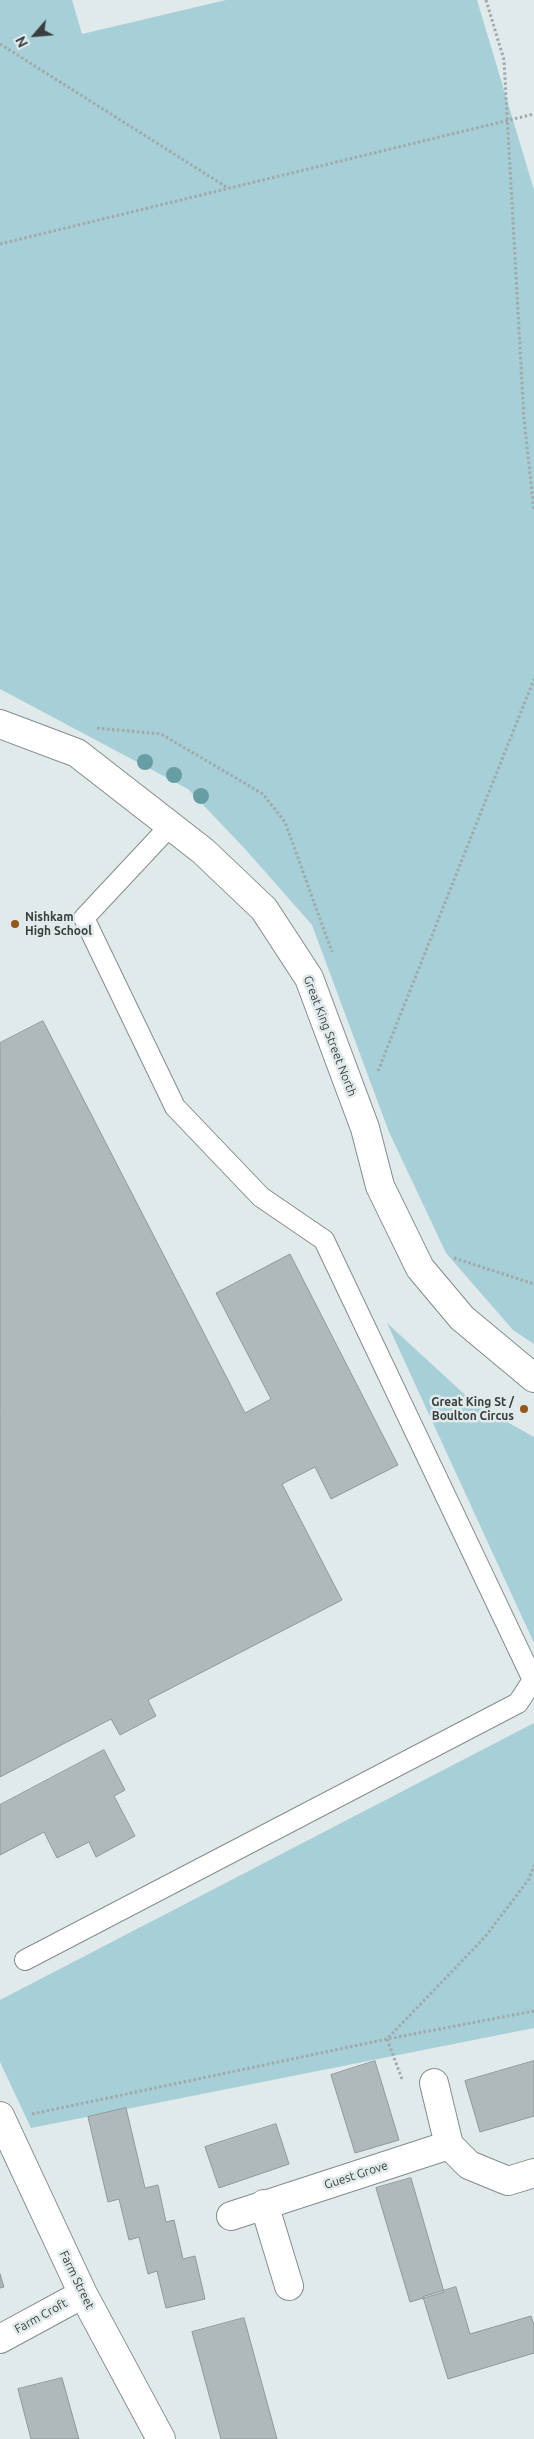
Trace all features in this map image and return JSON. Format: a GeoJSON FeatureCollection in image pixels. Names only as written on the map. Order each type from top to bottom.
{"type":"FeatureCollection","features":[{"type":"Feature","properties":{"kind":"street","name":"Great King Street North"},"geometry":{"type":"LineString","coordinates":[[0,724],[77,753],[203,851],[264,909],[310,978],[365,1128],[380,1186],[420,1268],[462,1318],[534,1378]]}},
{"type":"Feature","properties":{"kind":"street"},"geometry":{"type":"LineString","coordinates":[[434,2083],[449,2146],[469,2165],[508,2181],[534,2173]]}},
{"type":"Feature","properties":{"kind":"street","name":"Farm Street"},"geometry":{"type":"LineString","coordinates":[[1,2118],[83,2294],[161,2439]]}},
{"type":"Feature","properties":{"kind":"street","name":"Guest Grove"},"geometry":{"type":"LineString","coordinates":[[231,2216],[449,2146]]}},
{"type":"Feature","properties":{"kind":"street"},"geometry":{"type":"LineString","coordinates":[[264,2204],[289,2286]]}},
{"type":"Feature","properties":{"kind":"street","name":"Farm Croft"},"geometry":{"type":"LineString","coordinates":[[0,2339],[83,2294]]}},
{"type":"Feature","properties":{"kind":"lane"},"geometry":{"type":"LineString","coordinates":[[26,1960],[518,1702],[533,1680],[324,1240],[261,1197],[175,1107],[84,918],[170,826]]}},
{"type":"Feature","properties":{"kind":"path"},"geometry":{"type":"LineString","coordinates":[[486,0],[504,60],[524,419],[534,511]]}},
{"type":"Feature","properties":{"kind":"path"},"geometry":{"type":"LineString","coordinates":[[0,44],[229,188]]}},
{"type":"Feature","properties":{"kind":"path"},"geometry":{"type":"LineString","coordinates":[[0,244],[534,114]]}},
{"type":"Feature","properties":{"kind":"path"},"geometry":{"type":"LineString","coordinates":[[377,1072],[534,679]]}},
{"type":"Feature","properties":{"kind":"path"},"geometry":{"type":"LineString","coordinates":[[453,1257],[534,1284]]}},
{"type":"Feature","properties":{"kind":"path"},"geometry":{"type":"LineString","coordinates":[[388,2039],[485,1937],[529,1879],[534,1864]]}},
{"type":"Feature","properties":{"kind":"path"},"geometry":{"type":"LineString","coordinates":[[1,2118],[534,2011]]}},
{"type":"Feature","properties":{"kind":"shaded area"},"geometry":{"type":"Polygon","coordinates":[[[0,0],[72,0],[82,34],[226,0],[477,0],[534,190],[534,1344],[513,1330],[446,1253],[389,1132],[312,925],[246,850],[188,789],[0,689],[0,0]]]}},
{"type":"Feature","properties":{"kind":"shaded area"},"geometry":{"type":"Polygon","coordinates":[[[387,1323],[475,1404],[534,1437],[534,1643],[387,1323]]]}},
{"type":"Feature","properties":{"kind":"shaded area"},"geometry":{"type":"Polygon","coordinates":[[[534,1723],[534,2028],[31,2128],[0,2062],[0,2000],[534,1723]]]}},
{"type":"Feature","properties":{"kind":"building"},"geometry":{"type":"Polygon","coordinates":[[[43,1021],[245,1413],[271,1399],[216,1293],[290,1254],[398,1465],[331,1499],[315,1467],[282,1484],[342,1600],[148,1700],[156,1716],[120,1735],[111,1719],[0,1777],[0,1043],[43,1021]]]}},
{"type":"Feature","properties":{"kind":"building"},"geometry":{"type":"Polygon","coordinates":[[[104,1750],[125,1790],[114,1796],[135,1836],[96,1857],[89,1842],[57,1858],[44,1832],[0,1855],[0,1805],[104,1750]]]}},
{"type":"Feature","properties":{"kind":"building"},"geometry":{"type":"Polygon","coordinates":[[[375,2061],[399,2140],[355,2153],[331,2075],[375,2061]]]}},
{"type":"Feature","properties":{"kind":"building"},"geometry":{"type":"Polygon","coordinates":[[[534,2061],[534,2116],[480,2132],[465,2081],[534,2061]]]}},
{"type":"Feature","properties":{"kind":"building"},"geometry":{"type":"Polygon","coordinates":[[[126,2108],[145,2188],[158,2185],[166,2222],[174,2220],[183,2259],[195,2256],[205,2299],[166,2308],[157,2271],[148,2274],[139,2237],[129,2240],[119,2199],[108,2202],[88,2117],[126,2108]]]}},
{"type":"Feature","properties":{"kind":"building"},"geometry":{"type":"Polygon","coordinates":[[[276,2124],[289,2164],[219,2188],[205,2147],[276,2124]]]}},
{"type":"Feature","properties":{"kind":"building"},"geometry":{"type":"Polygon","coordinates":[[[411,2178],[444,2292],[410,2302],[376,2188],[411,2178]]]}},
{"type":"Feature","properties":{"kind":"building"},"geometry":{"type":"Polygon","coordinates":[[[0,2274],[4,2287],[0,2288],[0,2274]]]}},
{"type":"Feature","properties":{"kind":"building"},"geometry":{"type":"Polygon","coordinates":[[[456,2287],[470,2334],[531,2316],[534,2325],[534,2353],[448,2379],[423,2297],[456,2287]]]}},
{"type":"Feature","properties":{"kind":"building"},"geometry":{"type":"Polygon","coordinates":[[[244,2318],[277,2439],[221,2439],[192,2332],[244,2318]]]}},
{"type":"Feature","properties":{"kind":"building"},"geometry":{"type":"Polygon","coordinates":[[[62,2378],[79,2439],[31,2439],[18,2389],[62,2378]]]}},
{"type":"Feature","properties":{"kind":"place","name":"Nishkam High School"},"geometry":{"type":"Point","coordinates":[15,924]}},
{"type":"Feature","properties":{"kind":"place","name":"Great King St / Boulton Circus"},"geometry":{"type":"Point","coordinates":[524,1409]}}]}
